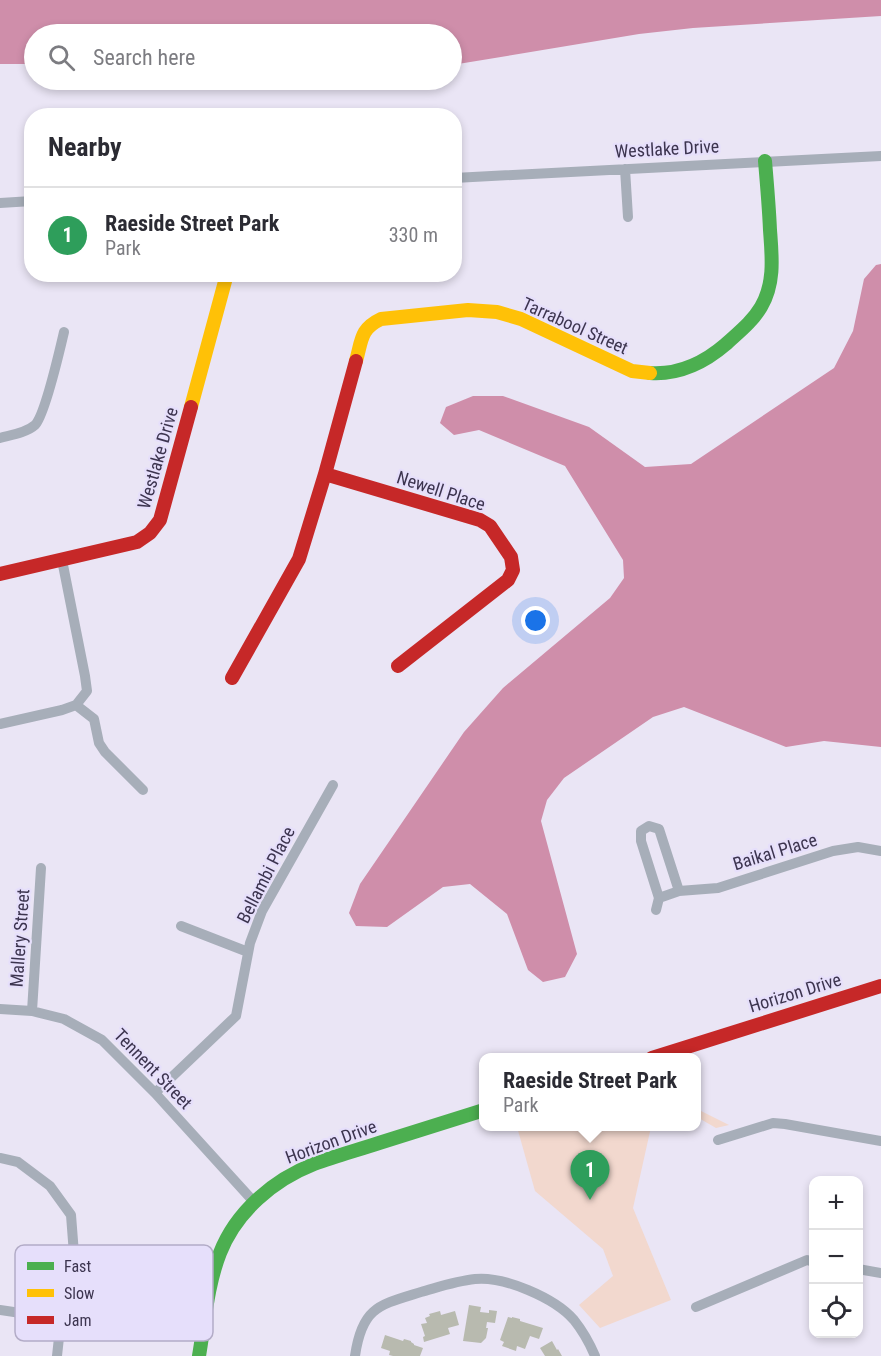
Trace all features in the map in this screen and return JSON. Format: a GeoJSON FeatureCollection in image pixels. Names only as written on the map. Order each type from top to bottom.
{"type":"FeatureCollection","features":[{"type":"Feature","properties":{"kind":"street","name":"Westlake Drive"},"geometry":{"type":"LineString","coordinates":[[462,178],[881,156]]}},
{"type":"Feature","properties":{"kind":"street","name":"Tarrabool Street"},"geometry":{"type":"LineString","coordinates":[[232,678],[298,559],[305,541],[365,330],[381,319],[468,310],[497,312],[521,319],[632,371],[649,374],[681,372],[704,361],[757,314],[763,304],[771,276],[765,161]]}},
{"type":"Feature","properties":{"kind":"street"},"geometry":{"type":"LineString","coordinates":[[625,169],[628,217]]}},
{"type":"Feature","properties":{"kind":"street"},"geometry":{"type":"LineString","coordinates":[[0,203],[24,202]]}},
{"type":"Feature","properties":{"kind":"street","name":"Westlake Drive"},"geometry":{"type":"LineString","coordinates":[[0,574],[136,542],[148,535],[160,520],[226,282]]}},
{"type":"Feature","properties":{"kind":"street"},"geometry":{"type":"LineString","coordinates":[[0,438],[25,431],[36,423],[44,407],[64,332]]}},
{"type":"Feature","properties":{"kind":"street","name":"Newell Place"},"geometry":{"type":"LineString","coordinates":[[325,474],[480,520],[490,525],[511,557],[513,570],[508,580],[398,666]]}},
{"type":"Feature","properties":{"kind":"street"},"geometry":{"type":"LineString","coordinates":[[0,724],[76,705],[87,691],[86,676],[62,560]]}},
{"type":"Feature","properties":{"kind":"street"},"geometry":{"type":"LineString","coordinates":[[76,705],[94,719],[99,743],[105,752],[143,790]]}},
{"type":"Feature","properties":{"kind":"street","name":"Bellambi Place"},"geometry":{"type":"LineString","coordinates":[[155,1093],[236,1016],[250,943],[262,911],[333,785]]}},
{"type":"Feature","properties":{"kind":"street"},"geometry":{"type":"LineString","coordinates":[[656,910],[659,898],[641,841],[641,831],[649,826],[659,829],[679,891]]}},
{"type":"Feature","properties":{"kind":"street","name":"Baikal Place"},"geometry":{"type":"LineString","coordinates":[[659,898],[679,891],[718,888],[833,851],[858,847],[881,851]]}},
{"type":"Feature","properties":{"kind":"street","name":"Mallery Street"},"geometry":{"type":"LineString","coordinates":[[32,1011],[41,868]]}},
{"type":"Feature","properties":{"kind":"street"},"geometry":{"type":"LineString","coordinates":[[181,926],[248,952]]}},
{"type":"Feature","properties":{"kind":"street","name":"Horizon Drive"},"geometry":{"type":"LineString","coordinates":[[668,1053],[881,986]]}},
{"type":"Feature","properties":{"kind":"street","name":"Tennent Street"},"geometry":{"type":"LineString","coordinates":[[0,1009],[32,1011],[64,1019],[102,1040],[155,1093],[254,1201]]}},
{"type":"Feature","properties":{"kind":"street","name":"Horizon Drive"},"geometry":{"type":"LineString","coordinates":[[213,1277],[217,1260],[229,1234],[254,1201],[283,1178],[314,1164],[479,1111]]}},
{"type":"Feature","properties":{"kind":"street"},"geometry":{"type":"LineString","coordinates":[[717,1140],[779,1124],[881,1141]]}},
{"type":"Feature","properties":{"kind":"street"},"geometry":{"type":"LineString","coordinates":[[0,1158],[18,1162],[50,1186],[71,1215],[73,1245]]}},
{"type":"Feature","properties":{"kind":"street"},"geometry":{"type":"LineString","coordinates":[[696,1306],[809,1261]]}},
{"type":"Feature","properties":{"kind":"street"},"geometry":{"type":"LineString","coordinates":[[863,1270],[881,1273]]}},
{"type":"Feature","properties":{"kind":"street"},"geometry":{"type":"LineString","coordinates":[[356,1356],[357,1342],[363,1325],[371,1313],[388,1303],[450,1283],[477,1278],[507,1282],[541,1295],[574,1320],[595,1356]]}},
{"type":"Feature","properties":{"kind":"street"},"geometry":{"type":"LineString","coordinates":[[0,1310],[15,1312]]}},
{"type":"Feature","properties":{"kind":"street"},"geometry":{"type":"LineString","coordinates":[[57,1356],[59,1341]]}},
{"type":"Feature","properties":{"kind":"street","name":"Horizon Drive"},"geometry":{"type":"LineString","coordinates":[[199,1356],[201,1341]]}},
{"type":"Feature","properties":{"kind":"shaded area"},"geometry":{"type":"Polygon","coordinates":[[[0,0],[881,0],[881,16],[693,28],[639,34],[462,63],[462,24],[24,24],[24,64],[0,64],[0,0]]]}},
{"type":"Feature","properties":{"kind":"shaded area"},"geometry":{"type":"Polygon","coordinates":[[[881,264],[881,747],[824,741],[786,747],[684,707],[653,717],[564,778],[547,800],[541,821],[577,954],[565,977],[543,982],[528,970],[507,914],[470,884],[443,887],[387,927],[356,926],[349,913],[360,884],[464,732],[503,688],[610,598],[624,578],[623,560],[565,466],[479,430],[454,435],[440,423],[446,407],[473,396],[503,396],[589,427],[645,467],[691,464],[834,368],[853,331],[864,279],[876,265],[881,264]]]}},
{"type":"Feature","properties":{"kind":"shaded area"},"geometry":{"type":"Polygon","coordinates":[[[701,1111],[729,1125],[716,1128],[701,1119],[701,1111]]]}},
{"type":"Feature","properties":{"kind":"shaded area"},"geometry":{"type":"Polygon","coordinates":[[[518,1131],[650,1131],[633,1208],[671,1300],[600,1328],[579,1305],[613,1276],[603,1249],[535,1191],[518,1131]]]}},
{"type":"Feature","properties":{"kind":"building"},"geometry":{"type":"Polygon","coordinates":[[[469,1305],[481,1307],[480,1312],[497,1311],[495,1323],[487,1322],[486,1338],[481,1343],[463,1341],[469,1305]]]}},
{"type":"Feature","properties":{"kind":"building"},"geometry":{"type":"Polygon","coordinates":[[[440,1311],[441,1315],[455,1311],[459,1325],[448,1328],[450,1334],[424,1342],[423,1337],[425,1336],[421,1324],[427,1323],[425,1318],[430,1316],[429,1314],[440,1311]]]}},
{"type":"Feature","properties":{"kind":"building"},"geometry":{"type":"Polygon","coordinates":[[[508,1317],[543,1328],[539,1339],[530,1336],[525,1349],[517,1346],[516,1351],[502,1346],[504,1342],[500,1340],[508,1317]]]}},
{"type":"Feature","properties":{"kind":"building"},"geometry":{"type":"Polygon","coordinates":[[[385,1335],[411,1341],[414,1345],[423,1348],[420,1356],[389,1355],[390,1351],[381,1348],[385,1335]]]}},
{"type":"Feature","properties":{"kind":"building"},"geometry":{"type":"Polygon","coordinates":[[[552,1341],[562,1356],[545,1356],[540,1348],[552,1341]]]}},
{"type":"Feature","properties":{"kind":"traffic: fast"},"geometry":{"type":"LineString","coordinates":[[650,373],[681,370],[709,357],[745,327],[761,307],[769,289],[772,270],[765,161]]}},
{"type":"Feature","properties":{"kind":"traffic: fast"},"geometry":{"type":"LineString","coordinates":[[213,1276],[220,1253],[236,1224],[258,1199],[284,1179],[314,1164],[479,1112]]}},
{"type":"Feature","properties":{"kind":"traffic: fast"},"geometry":{"type":"LineString","coordinates":[[199,1356],[201,1341]]}},
{"type":"Feature","properties":{"kind":"traffic: slow"},"geometry":{"type":"LineString","coordinates":[[191,407],[225,282]]}},
{"type":"Feature","properties":{"kind":"traffic: slow"},"geometry":{"type":"LineString","coordinates":[[356,361],[365,331],[381,319],[468,310],[497,312],[521,319],[632,371],[650,373]]}},
{"type":"Feature","properties":{"kind":"traffic: jam"},"geometry":{"type":"LineString","coordinates":[[232,678],[299,559],[356,361]]}},
{"type":"Feature","properties":{"kind":"traffic: jam"},"geometry":{"type":"LineString","coordinates":[[0,574],[137,542],[150,533],[160,520],[191,407]]}},
{"type":"Feature","properties":{"kind":"traffic: jam"},"geometry":{"type":"LineString","coordinates":[[325,474],[480,520],[490,526],[511,557],[513,570],[508,580],[398,666]]}},
{"type":"Feature","properties":{"kind":"traffic: jam"},"geometry":{"type":"LineString","coordinates":[[668,1053],[881,986]]}},
{"type":"Feature","properties":{"kind":"place","name":"Raeside Street Park"},"geometry":{"type":"Point","coordinates":[590,1200]}}]}
